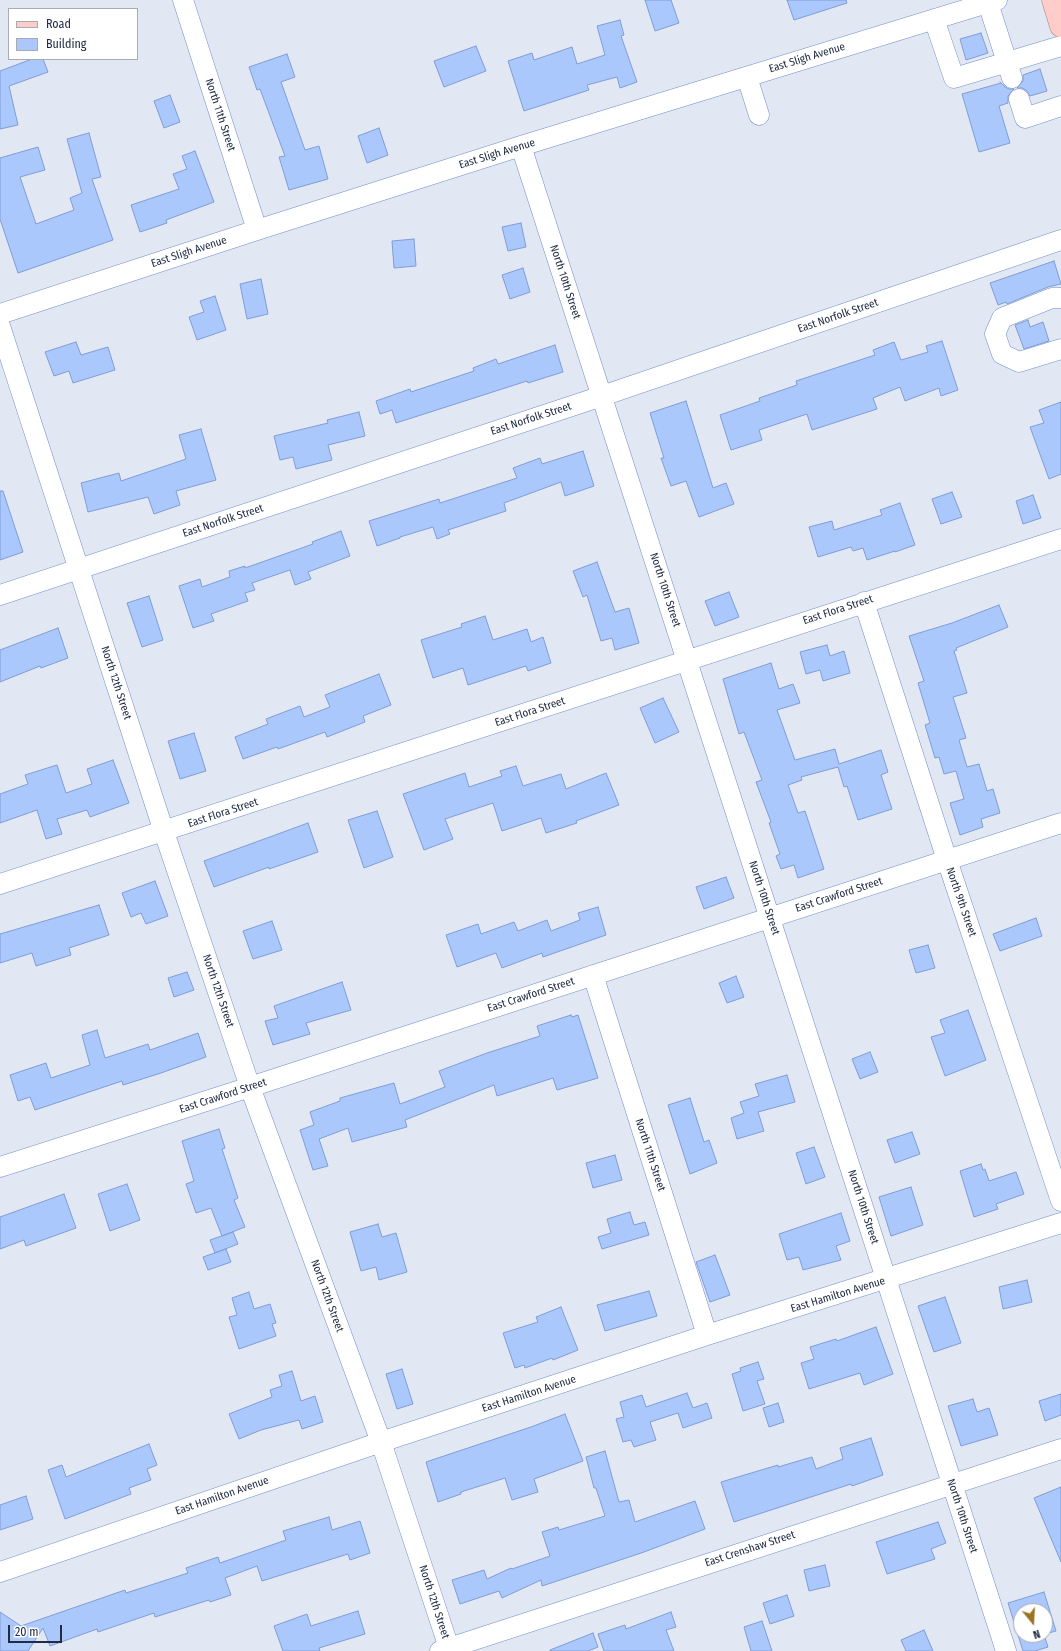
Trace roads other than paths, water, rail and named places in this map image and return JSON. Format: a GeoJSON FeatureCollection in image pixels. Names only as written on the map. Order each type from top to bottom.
{"type":"FeatureCollection","features":[{"type":"Feature","properties":{"kind":"main road"},"geometry":{"type":"LineString","coordinates":[[1053,0],[1061,26]]}},
{"type":"Feature","properties":{"kind":"street","name":"North 11th Street"},"geometry":{"type":"LineString","coordinates":[[183,0],[257,230]]}},
{"type":"Feature","properties":{"kind":"street","name":"East Sligh Avenue"},"geometry":{"type":"LineString","coordinates":[[0,314],[521,146],[747,77],[943,11],[993,1]]}},
{"type":"Feature","properties":{"kind":"street"},"geometry":{"type":"LineString","coordinates":[[993,1],[1010,70]]}},
{"type":"Feature","properties":{"kind":"street"},"geometry":{"type":"LineString","coordinates":[[943,11],[954,78],[1010,70],[1061,46]]}},
{"type":"Feature","properties":{"kind":"street"},"geometry":{"type":"LineString","coordinates":[[747,77],[759,115]]}},
{"type":"Feature","properties":{"kind":"street"},"geometry":{"type":"LineString","coordinates":[[1019,99],[1025,118],[1061,106]]}},
{"type":"Feature","properties":{"kind":"street","name":"North 10th Street"},"geometry":{"type":"LineString","coordinates":[[521,146],[1006,1651]]}},
{"type":"Feature","properties":{"kind":"street","name":"East Norfolk Street"},"geometry":{"type":"LineString","coordinates":[[0,595],[602,396],[1061,240]]}},
{"type":"Feature","properties":{"kind":"street"},"geometry":{"type":"LineString","coordinates":[[1061,298],[1052,298],[1002,318],[995,334],[1002,354],[1019,362],[1061,349]]}},
{"type":"Feature","properties":{"kind":"street","name":"North 12th Street"},"geometry":{"type":"LineString","coordinates":[[0,326],[164,832],[250,1087],[381,1442],[446,1650]]}},
{"type":"Feature","properties":{"kind":"street","name":"East Flora Street"},"geometry":{"type":"LineString","coordinates":[[0,884],[164,832],[864,602],[1061,539]]}},
{"type":"Feature","properties":{"kind":"street","name":"North 9th Street"},"geometry":{"type":"LineString","coordinates":[[864,602],[947,860],[1061,1201]]}},
{"type":"Feature","properties":{"kind":"street","name":"East Crawford Street"},"geometry":{"type":"LineString","coordinates":[[0,1167],[1061,823]]}},
{"type":"Feature","properties":{"kind":"street","name":"North 11th Street"},"geometry":{"type":"LineString","coordinates":[[593,975],[708,1335]]}},
{"type":"Feature","properties":{"kind":"street","name":"East Hamilton Avenue"},"geometry":{"type":"LineString","coordinates":[[0,1572],[381,1442],[708,1335],[1061,1223]]}},
{"type":"Feature","properties":{"kind":"street","name":"East Crenshaw Street"},"geometry":{"type":"LineString","coordinates":[[446,1650],[1061,1449]]}}]}
